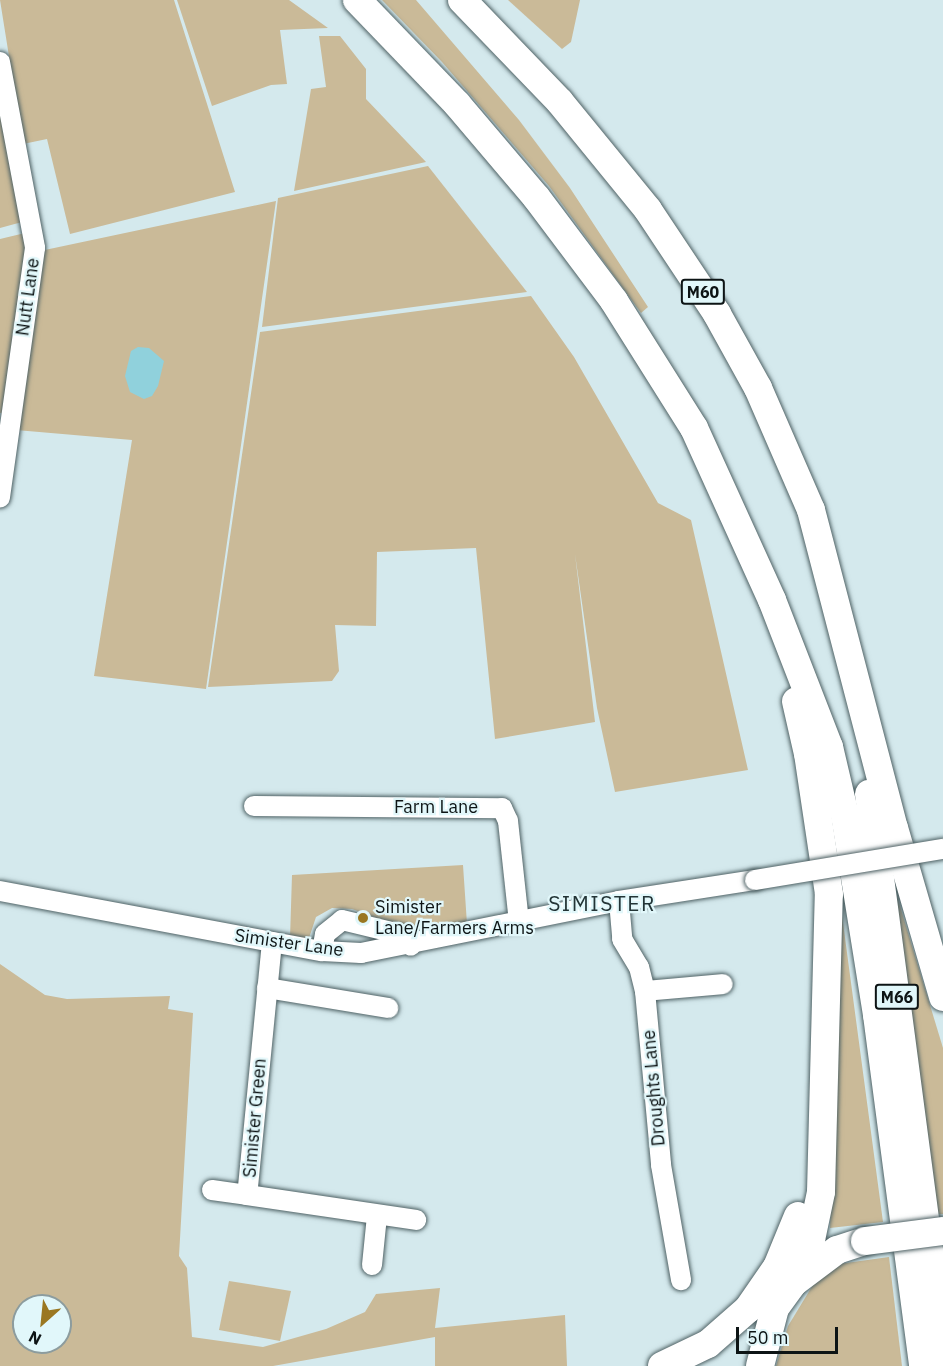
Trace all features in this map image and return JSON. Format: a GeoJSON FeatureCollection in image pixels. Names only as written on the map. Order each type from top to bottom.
{"type":"FeatureCollection","features":[{"type":"Feature","properties":{"kind":"highway"},"geometry":{"type":"LineString","coordinates":[[357,0],[464,112],[536,197],[614,301],[694,428],[772,600],[808,754],[822,835],[829,894],[821,1192],[814,1230],[793,1282],[775,1308],[737,1346],[710,1366]]}},
{"type":"Feature","properties":{"kind":"highway","name":"M60"},"geometry":{"type":"LineString","coordinates":[[462,0],[560,102],[648,210],[717,314],[758,388],[811,510],[847,640]]}},
{"type":"Feature","properties":{"kind":"highway","name":"M66"},"geometry":{"type":"LineString","coordinates":[[772,600],[829,747],[862,914],[922,1366]]}},
{"type":"Feature","properties":{"kind":"highway"},"geometry":{"type":"LineString","coordinates":[[847,640],[907,877],[943,997]]}},
{"type":"Feature","properties":{"kind":"highway","name":"M66"},"geometry":{"type":"LineString","coordinates":[[847,640],[943,1354]]}},
{"type":"Feature","properties":{"kind":"highway"},"geometry":{"type":"LineString","coordinates":[[907,877],[943,972]]}},
{"type":"Feature","properties":{"kind":"highway"},"geometry":{"type":"LineString","coordinates":[[662,1366],[686,1357],[729,1328],[764,1288],[788,1243],[797,1220],[806,1170],[814,1069],[828,972]]}},
{"type":"Feature","properties":{"kind":"highway"},"geometry":{"type":"LineString","coordinates":[[793,1282],[837,1250],[865,1241],[943,1231]]}},
{"type":"Feature","properties":{"kind":"highway"},"geometry":{"type":"LineString","coordinates":[[760,1366],[775,1308]]}},
{"type":"Feature","properties":{"kind":"street","name":"Nutt Lane"},"geometry":{"type":"LineString","coordinates":[[0,62],[35,248],[0,498]]}},
{"type":"Feature","properties":{"kind":"street","name":"Farm Lane"},"geometry":{"type":"LineString","coordinates":[[254,806],[502,808],[508,821],[519,922]]}},
{"type":"Feature","properties":{"kind":"street","name":"Simister Lane"},"geometry":{"type":"LineString","coordinates":[[0,891],[322,951],[361,953],[411,946],[619,901],[943,849]]}},
{"type":"Feature","properties":{"kind":"street","name":"Droughts Lane"},"geometry":{"type":"LineString","coordinates":[[619,901],[622,939],[639,967],[645,991],[661,1165],[681,1280]]}},
{"type":"Feature","properties":{"kind":"street"},"geometry":{"type":"LineString","coordinates":[[322,951],[325,934],[342,920],[408,936],[411,946]]}},
{"type":"Feature","properties":{"kind":"street","name":"Simister Green"},"geometry":{"type":"LineString","coordinates":[[272,942],[247,1195],[416,1220]]}},
{"type":"Feature","properties":{"kind":"street"},"geometry":{"type":"LineString","coordinates":[[645,991],[723,984]]}},
{"type":"Feature","properties":{"kind":"street"},"geometry":{"type":"LineString","coordinates":[[267,988],[388,1008]]}},
{"type":"Feature","properties":{"kind":"street"},"geometry":{"type":"LineString","coordinates":[[212,1190],[247,1195]]}},
{"type":"Feature","properties":{"kind":"street"},"geometry":{"type":"LineString","coordinates":[[372,1265],[377,1216]]}},
{"type":"Feature","properties":{"kind":"shaded area"},"geometry":{"type":"Polygon","coordinates":[[[0,0],[174,0],[235,192],[70,234],[47,139],[23,144],[0,0]]]}},
{"type":"Feature","properties":{"kind":"shaded area"},"geometry":{"type":"Polygon","coordinates":[[[177,0],[289,0],[328,28],[280,30],[287,84],[271,85],[212,106],[177,0]]]}},
{"type":"Feature","properties":{"kind":"shaded area"},"geometry":{"type":"Polygon","coordinates":[[[382,0],[416,0],[519,120],[570,188],[648,307],[641,313],[549,186],[442,62],[382,0]]]}},
{"type":"Feature","properties":{"kind":"shaded area"},"geometry":{"type":"Polygon","coordinates":[[[508,0],[580,0],[571,42],[562,49],[508,0]]]}},
{"type":"Feature","properties":{"kind":"shaded area"},"geometry":{"type":"Polygon","coordinates":[[[319,36],[340,36],[366,69],[366,99],[426,162],[294,191],[311,89],[326,87],[319,36]]]}},
{"type":"Feature","properties":{"kind":"shaded area"},"geometry":{"type":"Polygon","coordinates":[[[0,106],[22,222],[0,228],[0,106]]]}},
{"type":"Feature","properties":{"kind":"shaded area"},"geometry":{"type":"Polygon","coordinates":[[[428,166],[527,292],[262,327],[278,198],[428,166]]]}},
{"type":"Feature","properties":{"kind":"shaded area"},"geometry":{"type":"Polygon","coordinates":[[[276,201],[206,689],[94,676],[132,440],[16,430],[40,251],[276,201]]]}},
{"type":"Feature","properties":{"kind":"shaded area"},"geometry":{"type":"Polygon","coordinates":[[[25,233],[28,263],[8,413],[0,413],[0,239],[25,233]]]}},
{"type":"Feature","properties":{"kind":"shaded area"},"geometry":{"type":"Polygon","coordinates":[[[531,296],[574,357],[658,503],[691,520],[748,770],[615,792],[597,708],[575,554],[595,722],[495,739],[476,548],[377,552],[376,626],[335,625],[339,671],[332,681],[208,687],[260,332],[531,296]]]}},
{"type":"Feature","properties":{"kind":"shaded area"},"geometry":{"type":"Polygon","coordinates":[[[463,865],[467,924],[432,931],[410,930],[352,909],[332,908],[316,917],[308,941],[290,938],[292,875],[463,865]]]}},
{"type":"Feature","properties":{"kind":"shaded area"},"geometry":{"type":"Polygon","coordinates":[[[837,878],[883,1222],[830,1228],[838,983],[837,878]]]}},
{"type":"Feature","properties":{"kind":"shaded area"},"geometry":{"type":"Polygon","coordinates":[[[896,893],[943,1048],[943,1214],[938,1214],[896,893]]]}},
{"type":"Feature","properties":{"kind":"shaded area"},"geometry":{"type":"Polygon","coordinates":[[[0,964],[45,995],[67,999],[170,996],[168,1009],[193,1013],[179,1256],[187,1268],[192,1337],[263,1347],[326,1329],[365,1312],[376,1294],[440,1288],[435,1328],[565,1315],[567,1366],[435,1366],[435,1337],[273,1366],[0,1366],[0,964]]]}},
{"type":"Feature","properties":{"kind":"shaded area"},"geometry":{"type":"Polygon","coordinates":[[[889,1257],[902,1366],[776,1366],[788,1326],[819,1275],[839,1264],[889,1257]]]}},
{"type":"Feature","properties":{"kind":"shaded area"},"geometry":{"type":"Polygon","coordinates":[[[229,1281],[291,1291],[280,1341],[219,1330],[229,1281]]]}},
{"type":"Feature","properties":{"kind":"water"},"geometry":{"type":"Polygon","coordinates":[[[138,347],[149,348],[164,361],[158,386],[152,396],[144,399],[130,392],[125,376],[131,351],[138,347]]]}},
{"type":"Feature","properties":{"kind":"place","name":"Simister Lane/Farmers Arms"},"geometry":{"type":"Point","coordinates":[363,918]}},
{"type":"Feature","properties":{"kind":"district","name":"SIMISTER"},"geometry":{"type":"Point","coordinates":[602,903]}}]}
